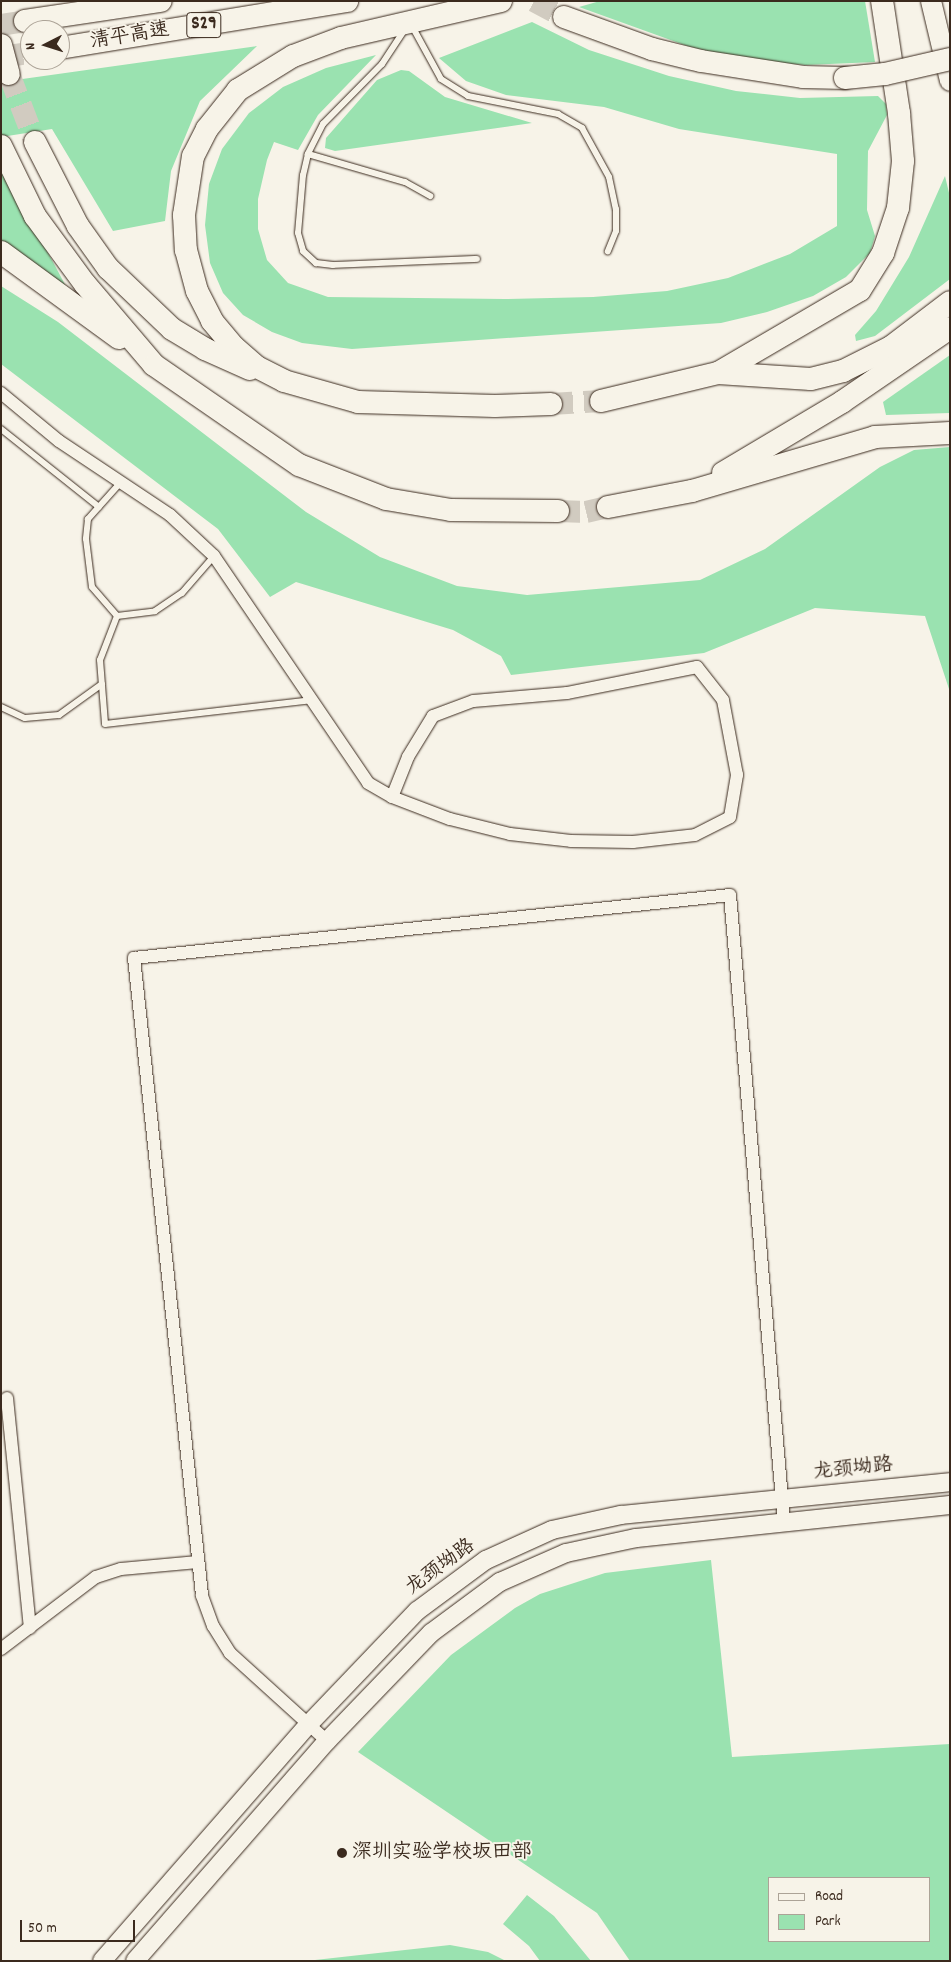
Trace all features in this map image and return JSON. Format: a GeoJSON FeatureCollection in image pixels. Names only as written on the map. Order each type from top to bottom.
{"type":"FeatureCollection","features":[{"type":"Feature","properties":{"kind":"highway","name":"清平高速"},"geometry":{"type":"LineString","coordinates":[[32,20],[162,1]]}},
{"type":"Feature","properties":{"kind":"highway","name":"清平高速"},"geometry":{"type":"LineString","coordinates":[[70,46],[347,1]]}},
{"type":"Feature","properties":{"kind":"highway"},"geometry":{"type":"LineString","coordinates":[[284,382],[257,367],[234,347],[212,321],[197,291],[186,250],[184,215],[193,156],[223,107],[238,90],[267,71],[341,38],[501,1]]}},
{"type":"Feature","properties":{"kind":"highway"},"geometry":{"type":"LineString","coordinates":[[601,401],[718,373],[860,290],[883,253],[898,208],[903,161],[899,113],[882,1]]}},
{"type":"Feature","properties":{"kind":"highway"},"geometry":{"type":"LineString","coordinates":[[564,17],[652,49],[701,61],[774,73],[845,78],[885,74],[950,59]]}},
{"type":"Feature","properties":{"kind":"highway"},"geometry":{"type":"LineString","coordinates":[[1,45],[9,74]]}},
{"type":"Feature","properties":{"kind":"highway"},"geometry":{"type":"LineString","coordinates":[[36,142],[78,226],[108,268],[139,300],[172,329],[205,349],[284,382],[358,402],[495,406],[551,404]]}},
{"type":"Feature","properties":{"kind":"highway"},"geometry":{"type":"LineString","coordinates":[[1,146],[35,216],[85,284],[154,365]]}},
{"type":"Feature","properties":{"kind":"highway"},"geometry":{"type":"LineString","coordinates":[[1,252],[154,365],[299,466],[386,499],[451,510],[558,511]]}},
{"type":"Feature","properties":{"kind":"highway"},"geometry":{"type":"LineString","coordinates":[[718,373],[811,379],[843,371],[892,348],[945,318]]}},
{"type":"Feature","properties":{"kind":"highway"},"geometry":{"type":"LineString","coordinates":[[692,491],[842,402],[945,318]]}},
{"type":"Feature","properties":{"kind":"highway"},"geometry":{"type":"LineString","coordinates":[[608,507],[692,491],[875,437],[950,433]]}},
{"type":"Feature","properties":{"kind":"main road"},"geometry":{"type":"LineString","coordinates":[[931,1],[950,81]]}},
{"type":"Feature","properties":{"kind":"main road","name":"龙颈坳路"},"geometry":{"type":"LineString","coordinates":[[102,1961],[308,1724],[417,1611],[452,1582],[514,1544],[552,1530],[603,1518],[950,1482]]}},
{"type":"Feature","properties":{"kind":"main road"},"geometry":{"type":"LineString","coordinates":[[135,1961],[327,1741],[431,1633],[466,1605],[528,1567],[566,1553],[636,1538],[950,1505]]}},
{"type":"Feature","properties":{"kind":"street"},"geometry":{"type":"LineString","coordinates":[[1,393],[59,441],[170,515],[214,556],[368,783],[392,797],[450,819],[510,834],[571,841],[633,842],[695,835],[730,817],[737,775],[723,700],[697,667],[567,693],[473,701],[433,716],[408,757],[392,797]]}},
{"type":"Feature","properties":{"kind":"street"},"geometry":{"type":"LineString","coordinates":[[327,1741],[241,1666],[220,1640],[202,1595],[134,958],[730,895],[784,1522]]}},
{"type":"Feature","properties":{"kind":"street"},"geometry":{"type":"LineString","coordinates":[[7,1398],[30,1628]]}},
{"type":"Feature","properties":{"kind":"street"},"geometry":{"type":"LineString","coordinates":[[1,1649],[96,1577],[121,1569],[198,1562]]}},
{"type":"Feature","properties":{"kind":"lane"},"geometry":{"type":"LineString","coordinates":[[477,259],[333,265],[316,262],[303,251],[298,233],[303,175],[308,154],[323,124],[382,64],[410,22],[441,79],[468,96],[558,114],[582,128],[609,177],[616,209],[616,231],[608,251]]}},
{"type":"Feature","properties":{"kind":"lane"},"geometry":{"type":"LineString","coordinates":[[308,154],[405,182],[430,196]]}},
{"type":"Feature","properties":{"kind":"lane"},"geometry":{"type":"LineString","coordinates":[[1,429],[5,435],[99,507]]}},
{"type":"Feature","properties":{"kind":"lane"},"geometry":{"type":"LineString","coordinates":[[117,616],[92,587],[86,539],[88,519],[121,482]]}},
{"type":"Feature","properties":{"kind":"lane"},"geometry":{"type":"LineString","coordinates":[[117,616],[155,610],[176,598],[214,556]]}},
{"type":"Feature","properties":{"kind":"lane"},"geometry":{"type":"LineString","coordinates":[[117,616],[100,660],[105,724],[312,700]]}},
{"type":"Feature","properties":{"kind":"lane"},"geometry":{"type":"LineString","coordinates":[[1,707],[25,718],[59,715],[102,684]]}},
{"type":"Feature","properties":{"kind":"green space"},"geometry":{"type":"Polygon","coordinates":[[[600,1],[865,1],[875,62],[806,65],[751,61],[690,47],[579,7],[600,1]]]}},
{"type":"Feature","properties":{"kind":"green space"},"geometry":{"type":"Polygon","coordinates":[[[532,22],[589,50],[669,76],[736,91],[800,98],[878,96],[886,104],[887,115],[868,151],[867,210],[875,236],[870,253],[846,277],[813,296],[767,312],[721,323],[352,349],[302,343],[272,332],[243,315],[223,293],[210,263],[205,225],[209,184],[222,149],[249,113],[283,87],[326,68],[376,55],[318,115],[298,150],[274,142],[267,160],[258,199],[258,229],[267,260],[288,283],[328,297],[505,299],[593,297],[667,291],[728,278],[790,254],[837,226],[837,154],[679,129],[604,107],[506,95],[466,81],[439,58],[532,22]]]}},
{"type":"Feature","properties":{"kind":"green space"},"geometry":{"type":"Polygon","coordinates":[[[257,46],[200,101],[171,171],[165,221],[113,231],[52,129],[1,137],[1,82],[257,46]]]}},
{"type":"Feature","properties":{"kind":"green space"},"geometry":{"type":"Polygon","coordinates":[[[401,70],[409,71],[445,97],[532,123],[335,151],[325,148],[326,138],[377,80],[401,70]]]}},
{"type":"Feature","properties":{"kind":"green space"},"geometry":{"type":"Polygon","coordinates":[[[1,165],[76,305],[1,252],[1,165]]]}},
{"type":"Feature","properties":{"kind":"green space"},"geometry":{"type":"Polygon","coordinates":[[[945,176],[950,197],[950,279],[875,336],[856,341],[855,335],[876,311],[909,257],[945,176]]]}},
{"type":"Feature","properties":{"kind":"green space"},"geometry":{"type":"Polygon","coordinates":[[[1,286],[58,322],[306,512],[380,557],[457,586],[527,595],[700,580],[765,549],[880,467],[914,450],[950,447],[950,692],[925,616],[815,608],[704,653],[511,675],[501,656],[453,630],[296,582],[270,597],[218,529],[1,364],[1,286]]]}},
{"type":"Feature","properties":{"kind":"green space"},"geometry":{"type":"Polygon","coordinates":[[[950,355],[950,413],[886,415],[883,402],[950,355]]]}},
{"type":"Feature","properties":{"kind":"green space"},"geometry":{"type":"Polygon","coordinates":[[[711,1560],[732,1757],[950,1744],[950,1961],[630,1961],[597,1913],[358,1752],[451,1655],[515,1608],[540,1594],[605,1573],[711,1560]]]}},
{"type":"Feature","properties":{"kind":"green space"},"geometry":{"type":"Polygon","coordinates":[[[527,1895],[554,1916],[591,1961],[540,1961],[529,1946],[503,1924],[527,1895]]]}},
{"type":"Feature","properties":{"kind":"green space"},"geometry":{"type":"Polygon","coordinates":[[[450,1945],[488,1952],[506,1961],[306,1961],[450,1945]]]}},
{"type":"Feature","properties":{"kind":"tunnel"},"geometry":{"type":"LineString","coordinates":[[534,1],[564,17]]}},
{"type":"Feature","properties":{"kind":"tunnel"},"geometry":{"type":"LineString","coordinates":[[1,25],[20,22]]}},
{"type":"Feature","properties":{"kind":"tunnel"},"geometry":{"type":"LineString","coordinates":[[1,57],[20,54]]}},
{"type":"Feature","properties":{"kind":"tunnel"},"geometry":{"type":"LineString","coordinates":[[9,74],[35,142]]}},
{"type":"Feature","properties":{"kind":"tunnel"},"geometry":{"type":"LineString","coordinates":[[551,404],[601,401]]}},
{"type":"Feature","properties":{"kind":"tunnel"},"geometry":{"type":"LineString","coordinates":[[558,511],[586,512],[608,507]]}},
{"type":"Feature","properties":{"kind":"place","name":"深圳实验学校坂田部"},"geometry":{"type":"Point","coordinates":[342,1853]}}]}
